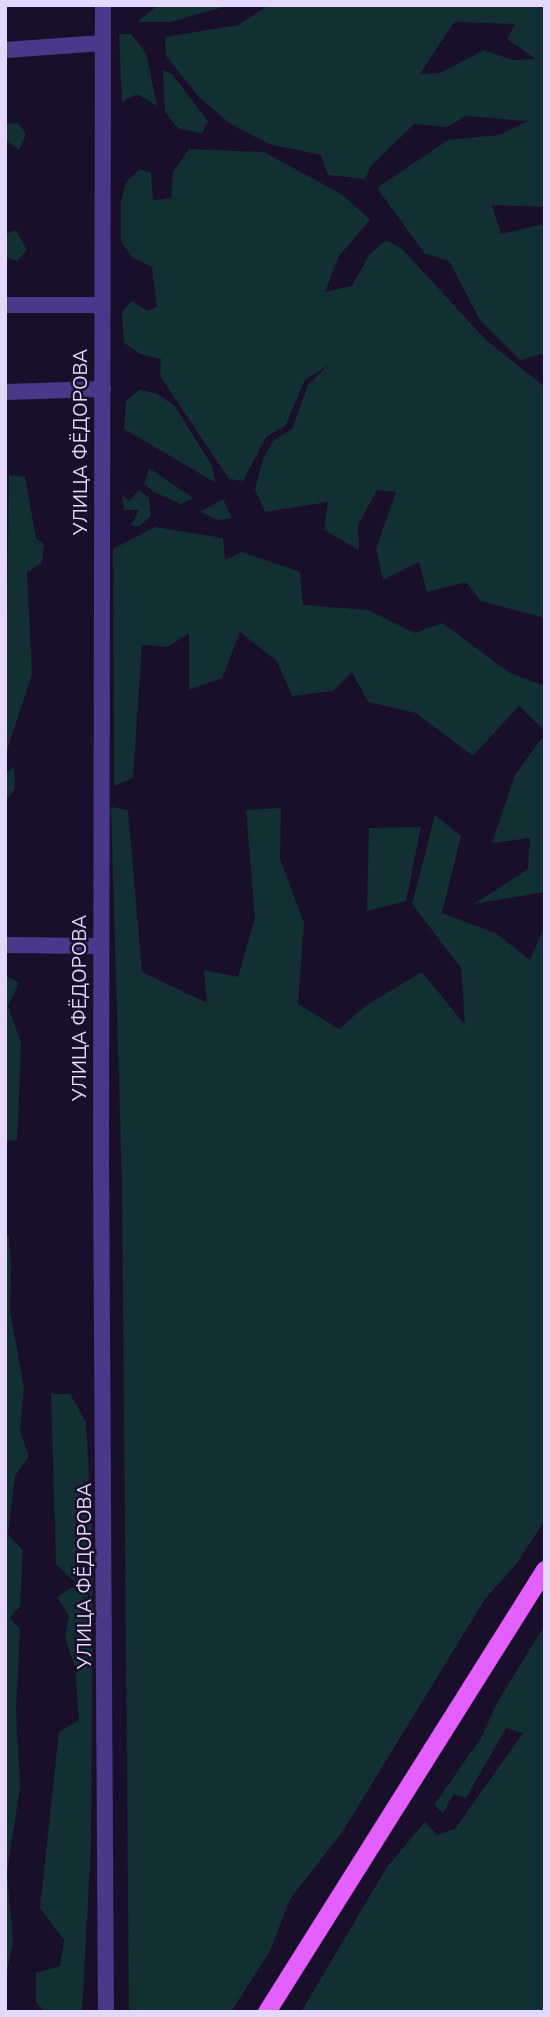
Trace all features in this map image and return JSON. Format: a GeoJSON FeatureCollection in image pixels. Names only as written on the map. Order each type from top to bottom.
{"type":"FeatureCollection","features":[{"type":"Feature","properties":{"kind":"main road"},"geometry":{"type":"LineString","coordinates":[[267,2012],[545,1570]]}},
{"type":"Feature","properties":{"kind":"street","name":"УЛИЦА ФЁДОРОВА"},"geometry":{"type":"LineString","coordinates":[[103,5],[102,946],[106,2012]]}},
{"type":"Feature","properties":{"kind":"street"},"geometry":{"type":"LineString","coordinates":[[5,50],[103,43]]}},
{"type":"Feature","properties":{"kind":"street"},"geometry":{"type":"LineString","coordinates":[[5,305],[102,305]]}},
{"type":"Feature","properties":{"kind":"street"},"geometry":{"type":"LineString","coordinates":[[5,391],[103,389]]}},
{"type":"Feature","properties":{"kind":"street"},"geometry":{"type":"LineString","coordinates":[[5,945],[102,946]]}},
{"type":"Feature","properties":{"kind":"green space"},"geometry":{"type":"Polygon","coordinates":[[[158,5],[230,5],[171,22],[137,22],[158,5]]]}},
{"type":"Feature","properties":{"kind":"green space"},"geometry":{"type":"Polygon","coordinates":[[[269,5],[545,5],[545,207],[492,205],[501,234],[545,224],[545,353],[520,360],[480,320],[449,261],[425,254],[377,188],[448,140],[499,135],[528,121],[466,116],[447,127],[414,124],[371,166],[365,179],[328,175],[321,155],[269,144],[229,123],[198,96],[166,56],[165,37],[238,25],[269,5]],[[454,22],[420,74],[440,73],[484,50],[512,60],[536,59],[507,39],[515,24],[454,22]]]}},
{"type":"Feature","properties":{"kind":"green space"},"geometry":{"type":"Polygon","coordinates":[[[119,34],[131,34],[146,53],[157,106],[137,94],[122,102],[119,34]]]}},
{"type":"Feature","properties":{"kind":"green space"},"geometry":{"type":"Polygon","coordinates":[[[163,70],[172,74],[208,121],[202,133],[179,129],[165,112],[163,70]]]}},
{"type":"Feature","properties":{"kind":"green space"},"geometry":{"type":"Polygon","coordinates":[[[18,123],[26,134],[19,150],[5,140],[5,124],[18,123]]]}},
{"type":"Feature","properties":{"kind":"green space"},"geometry":{"type":"Polygon","coordinates":[[[189,149],[264,152],[343,195],[370,220],[339,256],[325,292],[352,286],[369,255],[386,240],[403,250],[487,341],[545,387],[545,618],[481,601],[466,582],[427,592],[419,562],[383,580],[376,549],[396,492],[377,490],[358,525],[359,550],[324,530],[328,502],[265,512],[255,489],[264,456],[274,440],[292,429],[308,385],[328,365],[305,380],[285,426],[266,437],[243,481],[229,479],[160,376],[161,359],[140,354],[124,343],[122,312],[132,301],[147,311],[157,307],[152,267],[132,257],[121,242],[121,202],[126,182],[140,169],[151,173],[153,200],[171,198],[173,172],[189,149]]]}},
{"type":"Feature","properties":{"kind":"green space"},"geometry":{"type":"Polygon","coordinates":[[[16,230],[27,250],[17,261],[5,257],[5,234],[16,230]]]}},
{"type":"Feature","properties":{"kind":"green space"},"geometry":{"type":"Polygon","coordinates":[[[139,390],[156,393],[175,406],[212,466],[216,483],[124,429],[126,401],[139,390]]]}},
{"type":"Feature","properties":{"kind":"green space"},"geometry":{"type":"Polygon","coordinates":[[[149,468],[193,498],[181,504],[154,492],[144,484],[149,468]]]}},
{"type":"Feature","properties":{"kind":"green space"},"geometry":{"type":"Polygon","coordinates":[[[9,475],[25,477],[36,538],[44,544],[42,563],[27,572],[32,674],[5,756],[9,475]]]}},
{"type":"Feature","properties":{"kind":"green space"},"geometry":{"type":"Polygon","coordinates":[[[139,490],[149,498],[151,516],[138,527],[131,525],[139,510],[124,510],[122,495],[129,501],[139,490]]]}},
{"type":"Feature","properties":{"kind":"green space"},"geometry":{"type":"Polygon","coordinates":[[[223,499],[232,518],[218,520],[200,512],[223,499]]]}},
{"type":"Feature","properties":{"kind":"green space"},"geometry":{"type":"Polygon","coordinates":[[[155,527],[223,538],[225,560],[242,552],[300,572],[303,605],[368,610],[415,633],[442,623],[510,673],[545,686],[545,731],[519,706],[473,756],[416,713],[368,702],[352,672],[333,691],[292,696],[277,661],[240,632],[222,678],[189,690],[189,633],[167,647],[142,645],[133,778],[114,786],[113,549],[155,527]]]}},
{"type":"Feature","properties":{"kind":"green space"},"geometry":{"type":"Polygon","coordinates":[[[545,734],[545,892],[474,904],[528,869],[530,838],[492,843],[515,775],[545,734]]]}},
{"type":"Feature","properties":{"kind":"green space"},"geometry":{"type":"Polygon","coordinates":[[[14,767],[15,789],[5,801],[5,774],[14,767]]]}},
{"type":"Feature","properties":{"kind":"green space"},"geometry":{"type":"Polygon","coordinates":[[[111,807],[128,810],[142,972],[207,1003],[204,970],[238,977],[255,918],[246,810],[281,808],[280,859],[304,923],[298,1004],[339,1029],[368,1004],[422,972],[465,1025],[461,968],[412,904],[435,815],[461,836],[442,913],[497,934],[530,960],[545,926],[545,1520],[517,1563],[485,1599],[343,1831],[290,1899],[270,1951],[231,2012],[129,2012],[122,1184],[111,807]]]}},
{"type":"Feature","properties":{"kind":"green space"},"geometry":{"type":"Polygon","coordinates":[[[421,827],[406,901],[367,911],[369,828],[421,827]]]}},
{"type":"Feature","properties":{"kind":"green space"},"geometry":{"type":"Polygon","coordinates":[[[5,975],[19,983],[8,1006],[21,1043],[17,1140],[5,1141],[5,975]]]}},
{"type":"Feature","properties":{"kind":"green space"},"geometry":{"type":"Polygon","coordinates":[[[5,1236],[9,1236],[10,1311],[24,1388],[20,1431],[29,1456],[15,1476],[8,1535],[23,1550],[20,1606],[10,1618],[20,1629],[16,1710],[20,1787],[7,1872],[13,1941],[5,1982],[5,1236]]]}},
{"type":"Feature","properties":{"kind":"green space"},"geometry":{"type":"Polygon","coordinates":[[[51,1394],[70,1394],[86,1422],[93,1550],[91,1845],[82,2012],[45,2012],[36,2002],[36,1973],[60,1966],[64,1940],[40,1908],[59,1732],[79,1720],[75,1666],[65,1638],[69,1616],[57,1597],[77,1584],[56,1564],[51,1394]]]}},
{"type":"Feature","properties":{"kind":"green space"},"geometry":{"type":"Polygon","coordinates":[[[545,1625],[545,2012],[301,2012],[387,1867],[425,1822],[437,1835],[455,1829],[523,1733],[506,1728],[466,1798],[454,1794],[443,1813],[434,1805],[481,1738],[498,1701],[545,1625]]]}}]}
